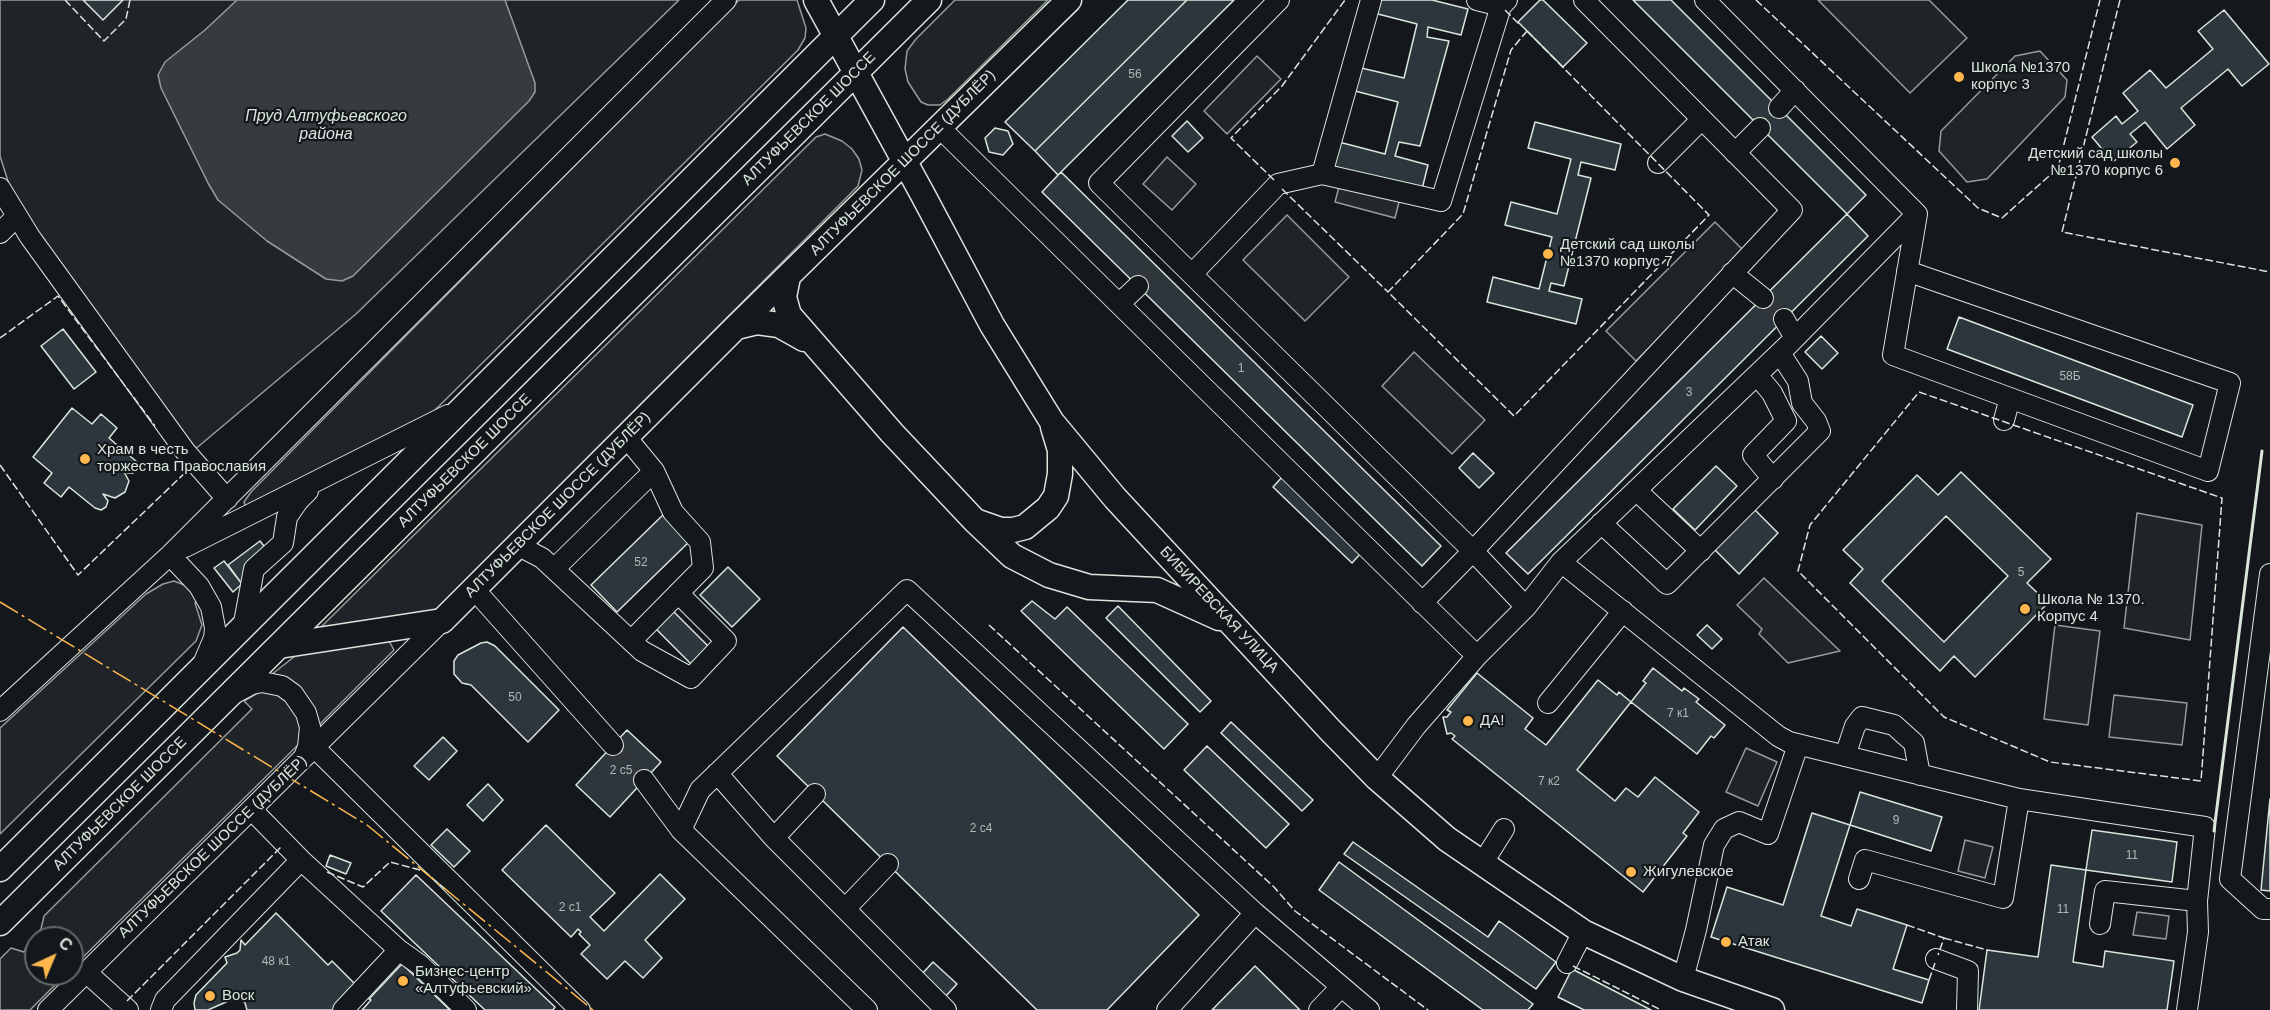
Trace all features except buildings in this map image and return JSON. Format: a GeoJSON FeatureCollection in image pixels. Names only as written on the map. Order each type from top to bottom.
{"type":"FeatureCollection","features":[{"type":"Feature","properties":{"kind":"main road","name":"БИБИРЕВСКАЯ УЛИЦА"},"geometry":{"type":"LineString","coordinates":[[816,0],[992,325],[1052,422],[1115,498],[1230,623],[1377,778],[1439,832],[1482,864],[1583,932],[1683,979],[1772,1010]]}},
{"type":"Feature","properties":{"kind":"main road"},"geometry":{"type":"LineString","coordinates":[[0,869],[872,0]]}},
{"type":"Feature","properties":{"kind":"main road","name":"АЛТУФЬЕВСКОЕ ШОССЕ"},"geometry":{"type":"LineString","coordinates":[[0,923],[929,0]]}},
{"type":"Feature","properties":{"kind":"main road","name":"АЛТУФЬЕВСКОЕ ШОССЕ (ДУБЛЁР)"},"geometry":{"type":"LineString","coordinates":[[442,621],[904,160],[1069,0]]}},
{"type":"Feature","properties":{"kind":"main road"},"geometry":{"type":"LineString","coordinates":[[788,277],[784,297],[789,315],[892,433],[975,521],[1012,556],[1049,575],[1089,587],[1158,590],[1230,623]]}},
{"type":"Feature","properties":{"kind":"main road"},"geometry":{"type":"LineString","coordinates":[[736,327],[757,321],[779,325],[813,344]]}},
{"type":"Feature","properties":{"kind":"main road"},"geometry":{"type":"LineString","coordinates":[[975,521],[1001,530],[1013,530],[1025,527],[1048,508],[1056,496],[1060,474],[1060,450],[1052,422]]}},
{"type":"Feature","properties":{"kind":"main road"},"geometry":{"type":"LineString","coordinates":[[279,646],[442,621]]}},
{"type":"Feature","properties":{"kind":"street"},"geometry":{"type":"LineString","coordinates":[[0,711],[170,555],[726,0]]}},
{"type":"Feature","properties":{"kind":"street"},"geometry":{"type":"LineString","coordinates":[[1279,0],[1099,183],[1163,260],[1191,274],[1473,551],[1526,608]]}},
{"type":"Feature","properties":{"kind":"street"},"geometry":{"type":"LineString","coordinates":[[1322,174],[1371,0]]}},
{"type":"Feature","properties":{"kind":"street"},"geometry":{"type":"LineString","coordinates":[[1191,274],[1278,184],[1322,174],[1441,201],[1504,3],[1477,0]]}},
{"type":"Feature","properties":{"kind":"street"},"geometry":{"type":"LineString","coordinates":[[1422,603],[1792,210],[1584,0]]}},
{"type":"Feature","properties":{"kind":"street"},"geometry":{"type":"LineString","coordinates":[[1705,0],[1917,214]]}},
{"type":"Feature","properties":{"kind":"street"},"geometry":{"type":"LineString","coordinates":[[1779,108],[1795,90]]}},
{"type":"Feature","properties":{"kind":"street"},"geometry":{"type":"LineString","coordinates":[[1658,164],[1702,119]]}},
{"type":"Feature","properties":{"kind":"street"},"geometry":{"type":"LineString","coordinates":[[939,127],[1477,656]]}},
{"type":"Feature","properties":{"kind":"street"},"geometry":{"type":"LineString","coordinates":[[1735,153],[1761,128]]}},
{"type":"Feature","properties":{"kind":"street"},"geometry":{"type":"LineString","coordinates":[[0,188],[16,217],[185,451],[225,501],[235,522]]}},
{"type":"Feature","properties":{"kind":"street"},"geometry":{"type":"LineString","coordinates":[[1907,272],[2229,383],[2208,471],[1893,354],[1907,272],[1917,214]]}},
{"type":"Feature","properties":{"kind":"street"},"geometry":{"type":"LineString","coordinates":[[1377,778],[1416,726],[1477,656],[1526,608],[1561,562],[1780,353],[1917,214]]}},
{"type":"Feature","properties":{"kind":"street"},"geometry":{"type":"LineString","coordinates":[[0,233],[16,217]]}},
{"type":"Feature","properties":{"kind":"street"},"geometry":{"type":"LineString","coordinates":[[1732,273],[1763,298]]}},
{"type":"Feature","properties":{"kind":"street"},"geometry":{"type":"LineString","coordinates":[[1119,304],[1138,286]]}},
{"type":"Feature","properties":{"kind":"street"},"geometry":{"type":"LineString","coordinates":[[1784,319],[1795,338]]}},
{"type":"Feature","properties":{"kind":"street"},"geometry":{"type":"LineString","coordinates":[[1601,523],[1667,584],[1820,431],[1816,421],[1802,403],[1798,381],[1780,353]]}},
{"type":"Feature","properties":{"kind":"street"},"geometry":{"type":"LineString","coordinates":[[1757,375],[1773,393],[1786,421],[1753,455],[1773,479]]}},
{"type":"Feature","properties":{"kind":"street"},"geometry":{"type":"LineString","coordinates":[[170,555],[426,428],[477,395]]}},
{"type":"Feature","properties":{"kind":"street"},"geometry":{"type":"LineString","coordinates":[[2004,420],[2010,398]]}},
{"type":"Feature","properties":{"kind":"street"},"geometry":{"type":"LineString","coordinates":[[626,437],[654,471],[673,512],[700,542],[703,568],[631,641]]}},
{"type":"Feature","properties":{"kind":"street"},"geometry":{"type":"LineString","coordinates":[[554,569],[654,471]]}},
{"type":"Feature","properties":{"kind":"street"},"geometry":{"type":"LineString","coordinates":[[243,628],[254,569],[283,543],[286,517],[321,479]]}},
{"type":"Feature","properties":{"kind":"street"},"geometry":{"type":"LineString","coordinates":[[1636,490],[1701,550]]}},
{"type":"Feature","properties":{"kind":"street"},"geometry":{"type":"LineString","coordinates":[[518,545],[542,558],[642,651],[691,678],[726,641],[678,593]]}},
{"type":"Feature","properties":{"kind":"street"},"geometry":{"type":"LineString","coordinates":[[170,555],[199,586],[208,601],[213,617],[214,638],[196,675]]}},
{"type":"Feature","properties":{"kind":"street"},"geometry":{"type":"LineString","coordinates":[[1561,562],[1778,736],[1789,742],[2019,800],[2205,827],[2197,901],[2198,932],[2187,1010]]}},
{"type":"Feature","properties":{"kind":"street"},"geometry":{"type":"LineString","coordinates":[[2270,574],[2230,879],[2263,909],[2270,909]]}},
{"type":"Feature","properties":{"kind":"street"},"geometry":{"type":"LineString","coordinates":[[474,589],[613,746]]}},
{"type":"Feature","properties":{"kind":"street"},"geometry":{"type":"LineString","coordinates":[[681,830],[700,790],[907,590],[1255,913],[1369,1010]]}},
{"type":"Feature","properties":{"kind":"street"},"geometry":{"type":"LineString","coordinates":[[1548,703],[1623,611]]}},
{"type":"Feature","properties":{"kind":"street","name":"АЛТУФЬЕВСКОЕ ШОССЕ (ДУБЛЁР)"},"geometry":{"type":"LineString","coordinates":[[48,1010],[442,621]]}},
{"type":"Feature","properties":{"kind":"street"},"geometry":{"type":"LineString","coordinates":[[223,702],[244,687],[262,682],[282,686],[293,694],[306,712],[310,727],[308,755],[580,1010]]}},
{"type":"Feature","properties":{"kind":"street"},"geometry":{"type":"LineString","coordinates":[[1845,756],[1855,726],[1862,717],[1894,725],[1914,743],[1920,775]]}},
{"type":"Feature","properties":{"kind":"street"},"geometry":{"type":"LineString","coordinates":[[1683,979],[1714,845],[1724,829],[1739,822],[1768,834],[1798,745]]}},
{"type":"Feature","properties":{"kind":"street"},"geometry":{"type":"LineString","coordinates":[[717,773],[774,838],[946,1010]]}},
{"type":"Feature","properties":{"kind":"street"},"geometry":{"type":"LineString","coordinates":[[644,780],[681,830],[867,1010]]}},
{"type":"Feature","properties":{"kind":"street"},"geometry":{"type":"LineString","coordinates":[[774,838],[815,794]]}},
{"type":"Feature","properties":{"kind":"street"},"geometry":{"type":"LineString","coordinates":[[1859,879],[1865,860],[2003,898],[2019,800]]}},
{"type":"Feature","properties":{"kind":"street"},"geometry":{"type":"LineString","coordinates":[[252,810],[301,860],[399,950],[420,964],[466,1010]]}},
{"type":"Feature","properties":{"kind":"street"},"geometry":{"type":"LineString","coordinates":[[1482,864],[1504,829]]}},
{"type":"Feature","properties":{"kind":"street"},"geometry":{"type":"LineString","coordinates":[[161,1010],[165,1000],[301,860]]}},
{"type":"Feature","properties":{"kind":"street"},"geometry":{"type":"LineString","coordinates":[[845,909],[888,864]]}},
{"type":"Feature","properties":{"kind":"street"},"geometry":{"type":"LineString","coordinates":[[2100,924],[2105,891],[2197,901]]}},
{"type":"Feature","properties":{"kind":"street"},"geometry":{"type":"LineString","coordinates":[[1167,1010],[1255,913]]}},
{"type":"Feature","properties":{"kind":"street"},"geometry":{"type":"LineString","coordinates":[[1567,963],[1583,932]]}},
{"type":"Feature","properties":{"kind":"street"},"geometry":{"type":"LineString","coordinates":[[343,1010],[399,950]]}},
{"type":"Feature","properties":{"kind":"street"},"geometry":{"type":"LineString","coordinates":[[1936,959],[1968,971],[1967,1010]]}},
{"type":"Feature","properties":{"kind":"street"},"geometry":{"type":"LineString","coordinates":[[86,972],[128,1010]]}},
{"type":"Feature","properties":{"kind":"street"},"geometry":{"type":"LineString","coordinates":[[1319,1010],[1341,987]]}},
{"type":"Feature","properties":{"kind":"shaded area"},"geometry":{"type":"Polygon","coordinates":[[[0,0],[679,0],[356,314],[193,451],[14,200],[0,156],[0,0]]]}},
{"type":"Feature","properties":{"kind":"shaded area"},"geometry":{"type":"Polygon","coordinates":[[[739,0],[797,0],[806,28],[805,38],[798,50],[431,414],[246,508],[244,502],[251,492],[739,0]]]}},
{"type":"Feature","properties":{"kind":"shaded area"},"geometry":{"type":"Polygon","coordinates":[[[955,0],[1048,0],[948,99],[940,105],[928,105],[921,102],[908,82],[905,69],[907,51],[955,0]]]}},
{"type":"Feature","properties":{"kind":"shaded area"},"geometry":{"type":"Polygon","coordinates":[[[1818,0],[1929,0],[1967,38],[1910,93],[1818,0]]]}},
{"type":"Feature","properties":{"kind":"shaded area"},"geometry":{"type":"Polygon","coordinates":[[[2040,51],[2067,80],[2065,97],[1987,179],[1967,182],[1939,151],[1941,131],[2015,56],[2040,51]]]}},
{"type":"Feature","properties":{"kind":"shaded area"},"geometry":{"type":"Polygon","coordinates":[[[1257,56],[1281,79],[1227,134],[1204,111],[1257,56]]]}},
{"type":"Feature","properties":{"kind":"shaded area"},"geometry":{"type":"Polygon","coordinates":[[[825,134],[842,141],[859,159],[862,170],[858,186],[437,609],[317,631],[816,137],[825,134]]]}},
{"type":"Feature","properties":{"kind":"shaded area"},"geometry":{"type":"Polygon","coordinates":[[[1167,157],[1196,184],[1172,210],[1143,184],[1167,157]]]}},
{"type":"Feature","properties":{"kind":"shaded area"},"geometry":{"type":"Polygon","coordinates":[[[1340,183],[1400,198],[1395,218],[1335,202],[1340,183]]]}},
{"type":"Feature","properties":{"kind":"shaded area"},"geometry":{"type":"Polygon","coordinates":[[[1287,215],[1349,277],[1305,321],[1243,260],[1287,215]]]}},
{"type":"Feature","properties":{"kind":"shaded area"},"geometry":{"type":"Polygon","coordinates":[[[1715,222],[1745,252],[1636,361],[1606,331],[1715,222]]]}},
{"type":"Feature","properties":{"kind":"shaded area"},"geometry":{"type":"Polygon","coordinates":[[[1414,352],[1485,420],[1452,454],[1382,386],[1414,352]]]}},
{"type":"Feature","properties":{"kind":"shaded area"},"geometry":{"type":"Polygon","coordinates":[[[2137,513],[2202,525],[2190,640],[2124,628],[2137,513]]]}},
{"type":"Feature","properties":{"kind":"shaded area"},"geometry":{"type":"Polygon","coordinates":[[[1764,578],[1840,651],[1788,663],[1759,634],[1762,629],[1737,605],[1764,578]]]}},
{"type":"Feature","properties":{"kind":"shaded area"},"geometry":{"type":"Polygon","coordinates":[[[174,581],[187,586],[199,599],[195,603],[202,625],[196,641],[0,834],[0,728],[146,594],[163,584],[174,581]]]}},
{"type":"Feature","properties":{"kind":"shaded area"},"geometry":{"type":"Polygon","coordinates":[[[2055,625],[2100,631],[2088,725],[2044,719],[2055,625]]]}},
{"type":"Feature","properties":{"kind":"shaded area"},"geometry":{"type":"Polygon","coordinates":[[[389,641],[394,650],[318,726],[271,675],[299,653],[389,641]]]}},
{"type":"Feature","properties":{"kind":"shaded area"},"geometry":{"type":"Polygon","coordinates":[[[261,691],[284,696],[299,716],[301,740],[298,745],[84,956],[84,926],[42,926],[44,916],[252,709],[244,701],[261,691]]]}},
{"type":"Feature","properties":{"kind":"shaded area"},"geometry":{"type":"Polygon","coordinates":[[[2114,695],[2187,703],[2182,745],[2109,737],[2114,695]]]}},
{"type":"Feature","properties":{"kind":"shaded area"},"geometry":{"type":"Polygon","coordinates":[[[1746,748],[1777,762],[1758,806],[1726,792],[1746,748]]]}},
{"type":"Feature","properties":{"kind":"shaded area"},"geometry":{"type":"Polygon","coordinates":[[[1965,840],[1993,847],[1985,878],[1958,871],[1965,840]]]}},
{"type":"Feature","properties":{"kind":"shaded area"},"geometry":{"type":"Polygon","coordinates":[[[2137,912],[2169,916],[2166,939],[2133,935],[2137,912]]]}},
{"type":"Feature","properties":{"kind":"shaded area"},"geometry":{"type":"Polygon","coordinates":[[[11,948],[24,952],[24,986],[54,986],[30,1010],[0,1010],[0,959],[11,948]]]}},
{"type":"Feature","properties":{"kind":"water","name":"Пруд Алтуфьевского района"},"geometry":{"type":"Polygon","coordinates":[[[237,0],[505,0],[535,83],[535,92],[529,101],[353,276],[342,281],[326,279],[267,241],[218,200],[161,88],[158,75],[165,62],[205,30],[237,0]]]}},
{"type":"Feature","properties":{"kind":"tunnel"},"geometry":{"type":"LineString","coordinates":[[1138,286],[1156,267]]}},
{"type":"Feature","properties":{"kind":"tunnel"},"geometry":{"type":"LineString","coordinates":[[1763,298],[1784,319]]}},
{"type":"Feature","properties":{"kind":"tunnel"},"geometry":{"type":"LineString","coordinates":[[613,745],[644,780]]}},
{"type":"Feature","properties":{"kind":"fence"},"geometry":{"type":"LineString","coordinates":[[65,0],[104,41],[126,19],[130,0]]}},
{"type":"Feature","properties":{"kind":"fence"},"geometry":{"type":"LineString","coordinates":[[1274,180],[1231,138],[1282,86],[1345,0]]}},
{"type":"Feature","properties":{"kind":"fence"},"geometry":{"type":"LineString","coordinates":[[1756,0],[1978,208],[2002,218],[2058,168],[2100,0]]}},
{"type":"Feature","properties":{"kind":"fence"},"geometry":{"type":"LineString","coordinates":[[2120,0],[2062,232],[2270,272]]}},
{"type":"Feature","properties":{"kind":"fence"},"geometry":{"type":"LineString","coordinates":[[1505,10],[1520,25]]}},
{"type":"Feature","properties":{"kind":"fence"},"geometry":{"type":"LineString","coordinates":[[1527,31],[1709,215],[1514,416],[1388,292],[1463,214],[1511,50],[1527,31]]}},
{"type":"Feature","properties":{"kind":"fence"},"geometry":{"type":"LineString","coordinates":[[1282,189],[1388,292]]}},
{"type":"Feature","properties":{"kind":"fence"},"geometry":{"type":"LineString","coordinates":[[0,338],[58,296],[155,426]]}},
{"type":"Feature","properties":{"kind":"fence"},"geometry":{"type":"LineString","coordinates":[[1919,392],[2222,498],[2201,781],[2050,762],[1944,717],[1798,571],[1810,525],[1919,392]]}},
{"type":"Feature","properties":{"kind":"fence"},"geometry":{"type":"LineString","coordinates":[[0,465],[78,575],[188,470],[180,460]]}},
{"type":"Feature","properties":{"kind":"fence"},"geometry":{"type":"LineString","coordinates":[[989,625],[1274,887],[1295,911],[1428,1010]]}},
{"type":"Feature","properties":{"kind":"fence"},"geometry":{"type":"LineString","coordinates":[[127,1001],[282,846]]}},
{"type":"Feature","properties":{"kind":"fence"},"geometry":{"type":"LineString","coordinates":[[327,872],[363,887],[390,862],[424,871],[445,889]]}},
{"type":"Feature","properties":{"kind":"fence"},"geometry":{"type":"LineString","coordinates":[[1907,925],[1944,938],[1938,955]]}},
{"type":"Feature","properties":{"kind":"fence"},"geometry":{"type":"LineString","coordinates":[[1944,938],[1987,950]]}},
{"type":"Feature","properties":{"kind":"fence"},"geometry":{"type":"LineString","coordinates":[[1929,980],[1935,963]]}},
{"type":"Feature","properties":{"kind":"fence"},"geometry":{"type":"LineString","coordinates":[[1573,966],[1661,1010]]}},
{"type":"Feature","properties":{"kind":"wall"},"geometry":{"type":"LineString","coordinates":[[2214,831],[2262,451]]}},
{"type":"Feature","properties":{"kind":"power"},"geometry":{"type":"LineString","coordinates":[[0,602],[367,825],[593,1010]]}},
{"type":"Feature","properties":{"kind":"place","name":"Школа №1370 корпус 3"},"geometry":{"type":"Point","coordinates":[1959,77]}},
{"type":"Feature","properties":{"kind":"place","name":"Детский сад школы №1370 корпус 6"},"geometry":{"type":"Point","coordinates":[2175,163]}},
{"type":"Feature","properties":{"kind":"place","name":"Детский сад школы №1370 корпус 7"},"geometry":{"type":"Point","coordinates":[1548,254]}},
{"type":"Feature","properties":{"kind":"place","name":"Храм в честь торжества Православия"},"geometry":{"type":"Point","coordinates":[85,459]}},
{"type":"Feature","properties":{"kind":"place","name":"Школа № 1370. Корпус 4"},"geometry":{"type":"Point","coordinates":[2025,609]}},
{"type":"Feature","properties":{"kind":"place","name":"ДА!"},"geometry":{"type":"Point","coordinates":[1468,721]}},
{"type":"Feature","properties":{"kind":"place","name":"Жигулевское"},"geometry":{"type":"Point","coordinates":[1631,872]}},
{"type":"Feature","properties":{"kind":"place","name":"Атак"},"geometry":{"type":"Point","coordinates":[1726,942]}},
{"type":"Feature","properties":{"kind":"place","name":"Бизнес-центр «Алтуфьевский»"},"geometry":{"type":"Point","coordinates":[403,981]}},
{"type":"Feature","properties":{"kind":"place","name":"Воск"},"geometry":{"type":"Point","coordinates":[210,996]}}]}
